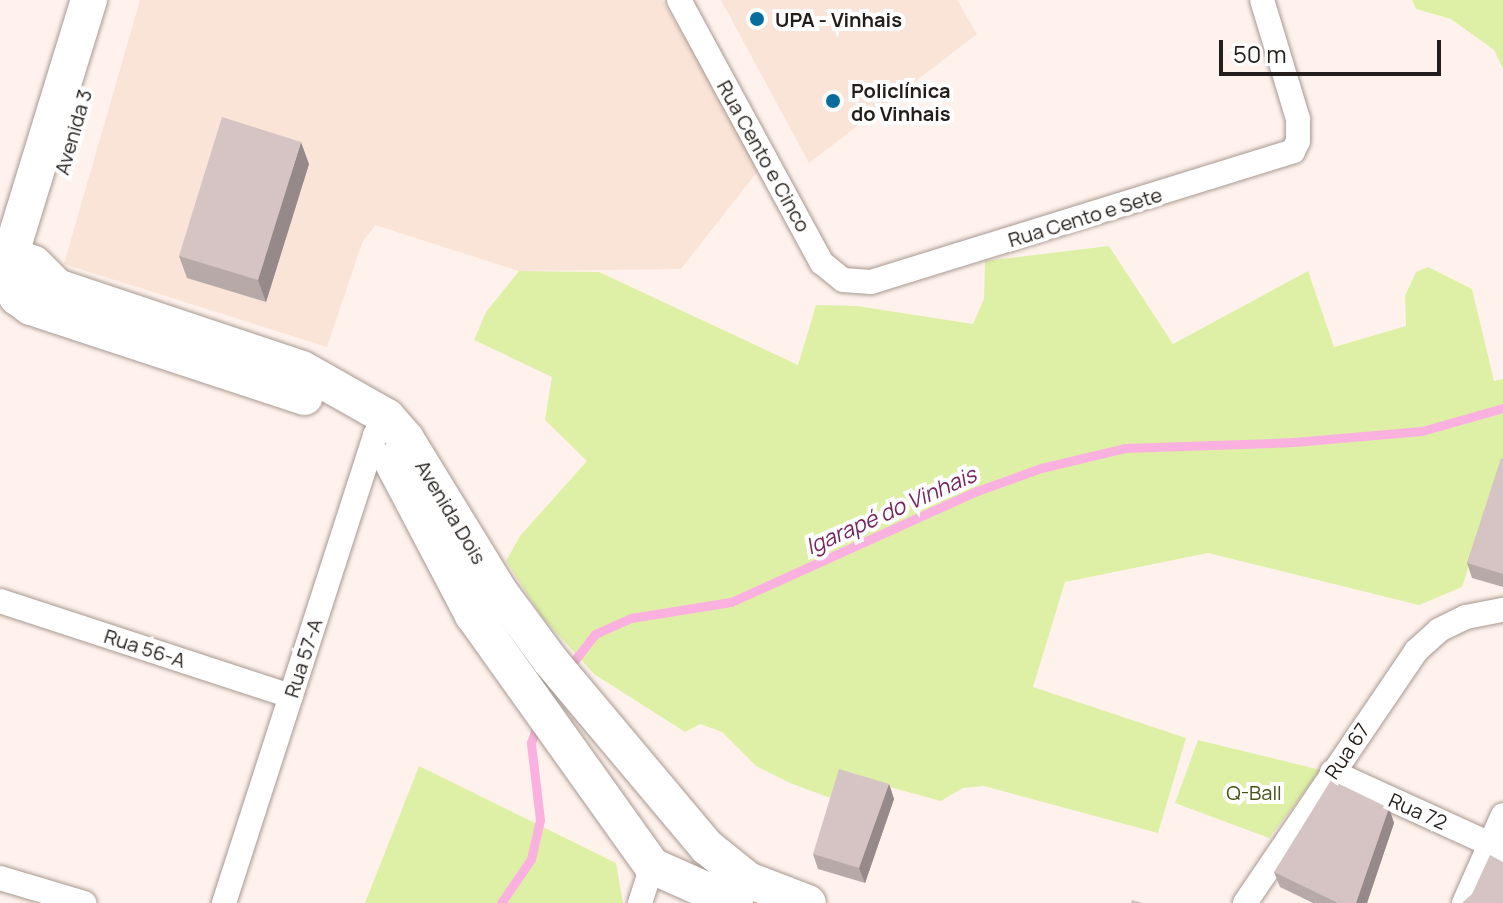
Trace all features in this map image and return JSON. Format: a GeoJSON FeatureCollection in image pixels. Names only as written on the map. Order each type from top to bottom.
{"type":"FeatureCollection","features":[{"type":"Feature","properties":{"kind":"street","name":"Avenida 3"},"geometry":{"type":"LineString","coordinates":[[10,265],[89,0]]}},
{"type":"Feature","properties":{"kind":"street","name":"Avenida 3"},"geometry":{"type":"LineString","coordinates":[[10,265],[112,0]]}},
{"type":"Feature","properties":{"kind":"street","name":"Rua Cento e Cinco"},"geometry":{"type":"LineString","coordinates":[[679,0],[822,263],[843,280],[871,282]]}},
{"type":"Feature","properties":{"kind":"street","name":"Rua Cento e Sete"},"geometry":{"type":"LineString","coordinates":[[871,282],[1268,160],[1297,147],[1294,102],[1262,0]]}},
{"type":"Feature","properties":{"kind":"street","name":"Avenida Dois"},"geometry":{"type":"LineString","coordinates":[[10,265],[13,290],[31,307],[298,394],[381,426],[550,660],[720,861],[761,886],[808,903]]}},
{"type":"Feature","properties":{"kind":"street","name":"Avenida Dois"},"geometry":{"type":"LineString","coordinates":[[381,426],[408,487],[473,615],[520,686],[652,866],[680,883],[735,903]]}},
{"type":"Feature","properties":{"kind":"street","name":"Rua 57-A"},"geometry":{"type":"LineString","coordinates":[[224,903],[381,426]]}},
{"type":"Feature","properties":{"kind":"street","name":"Rua 56-A"},"geometry":{"type":"LineString","coordinates":[[0,601],[291,696]]}},
{"type":"Feature","properties":{"kind":"street","name":"Rua 67"},"geometry":{"type":"LineString","coordinates":[[1245,903],[1416,651],[1439,630],[1466,617],[1503,610]]}},
{"type":"Feature","properties":{"kind":"street","name":"Rua 72"},"geometry":{"type":"LineString","coordinates":[[1332,772],[1496,847]]}},
{"type":"Feature","properties":{"kind":"street"},"geometry":{"type":"LineString","coordinates":[[1464,903],[1496,847],[1503,815]]}},
{"type":"Feature","properties":{"kind":"street"},"geometry":{"type":"LineString","coordinates":[[640,903],[652,866]]}},
{"type":"Feature","properties":{"kind":"street"},"geometry":{"type":"LineString","coordinates":[[0,878],[84,903]]}},
{"type":"Feature","properties":{"kind":"shaded area"},"geometry":{"type":"Polygon","coordinates":[[[140,0],[662,0],[761,167],[681,269],[519,271],[375,225],[362,243],[327,347],[64,264],[140,0]]]}},
{"type":"Feature","properties":{"kind":"shaded area","name":"Policlínica do Vinhais"},"geometry":{"type":"Polygon","coordinates":[[[721,0],[957,0],[977,34],[809,163],[721,0]]]}},
{"type":"Feature","properties":{"kind":"green space"},"geometry":{"type":"Polygon","coordinates":[[[1412,0],[1503,0],[1503,69],[1494,50],[1451,19],[1416,9],[1412,0]]]}},
{"type":"Feature","properties":{"kind":"green space"},"geometry":{"type":"Polygon","coordinates":[[[1109,246],[1173,344],[1308,271],[1334,347],[1406,326],[1405,296],[1416,272],[1428,267],[1472,289],[1494,381],[1503,379],[1503,462],[1462,587],[1419,605],[1208,553],[1065,582],[1033,687],[1186,738],[1158,833],[984,786],[963,788],[941,801],[882,785],[833,799],[790,783],[756,766],[722,732],[700,724],[685,732],[594,674],[542,617],[506,561],[520,536],[587,461],[545,420],[552,377],[474,340],[486,312],[519,271],[599,272],[798,365],[816,305],[857,306],[973,324],[984,299],[985,261],[1109,246]]]}},
{"type":"Feature","properties":{"kind":"green space","name":"Q-Ball"},"geometry":{"type":"Polygon","coordinates":[[[1198,740],[1321,770],[1269,838],[1175,803],[1198,740]]]}},
{"type":"Feature","properties":{"kind":"green space"},"geometry":{"type":"Polygon","coordinates":[[[419,766],[616,863],[623,903],[365,903],[419,766]]]}},
{"type":"Feature","properties":{"kind":"building"},"geometry":{"type":"Polygon","coordinates":[[[222,117],[301,142],[258,280],[179,256],[222,117]]]}},
{"type":"Feature","properties":{"kind":"building"},"geometry":{"type":"Polygon","coordinates":[[[1503,459],[1503,574],[1467,563],[1503,459]]]}},
{"type":"Feature","properties":{"kind":"building"},"geometry":{"type":"Polygon","coordinates":[[[839,769],[889,784],[859,868],[813,854],[839,769]]]}},
{"type":"Feature","properties":{"kind":"building"},"geometry":{"type":"Polygon","coordinates":[[[1331,780],[1389,808],[1356,903],[1338,903],[1274,872],[1331,780]]]}},
{"type":"Feature","properties":{"kind":"building"},"geometry":{"type":"Polygon","coordinates":[[[1490,855],[1503,862],[1503,903],[1462,903],[1472,894],[1490,855]]]}},
{"type":"Feature","properties":{"kind":"waterway","name":"Igarapé do Vinhais"},"geometry":{"type":"LineString","coordinates":[[568,669],[595,634],[631,618],[731,602],[977,491],[1041,468],[1125,448],[1294,442],[1422,431],[1503,408]]}},
{"type":"Feature","properties":{"kind":"waterway","name":"Igarapé do Vinhais"},"geometry":{"type":"LineString","coordinates":[[501,903],[531,859],[540,820],[531,743],[538,723]]}},
{"type":"Feature","properties":{"kind":"place","name":"UPA - Vinhais"},"geometry":{"type":"Point","coordinates":[757,19]}},
{"type":"Feature","properties":{"kind":"place","name":"Policlínica do Vinhais"},"geometry":{"type":"Point","coordinates":[833,101]}}]}
